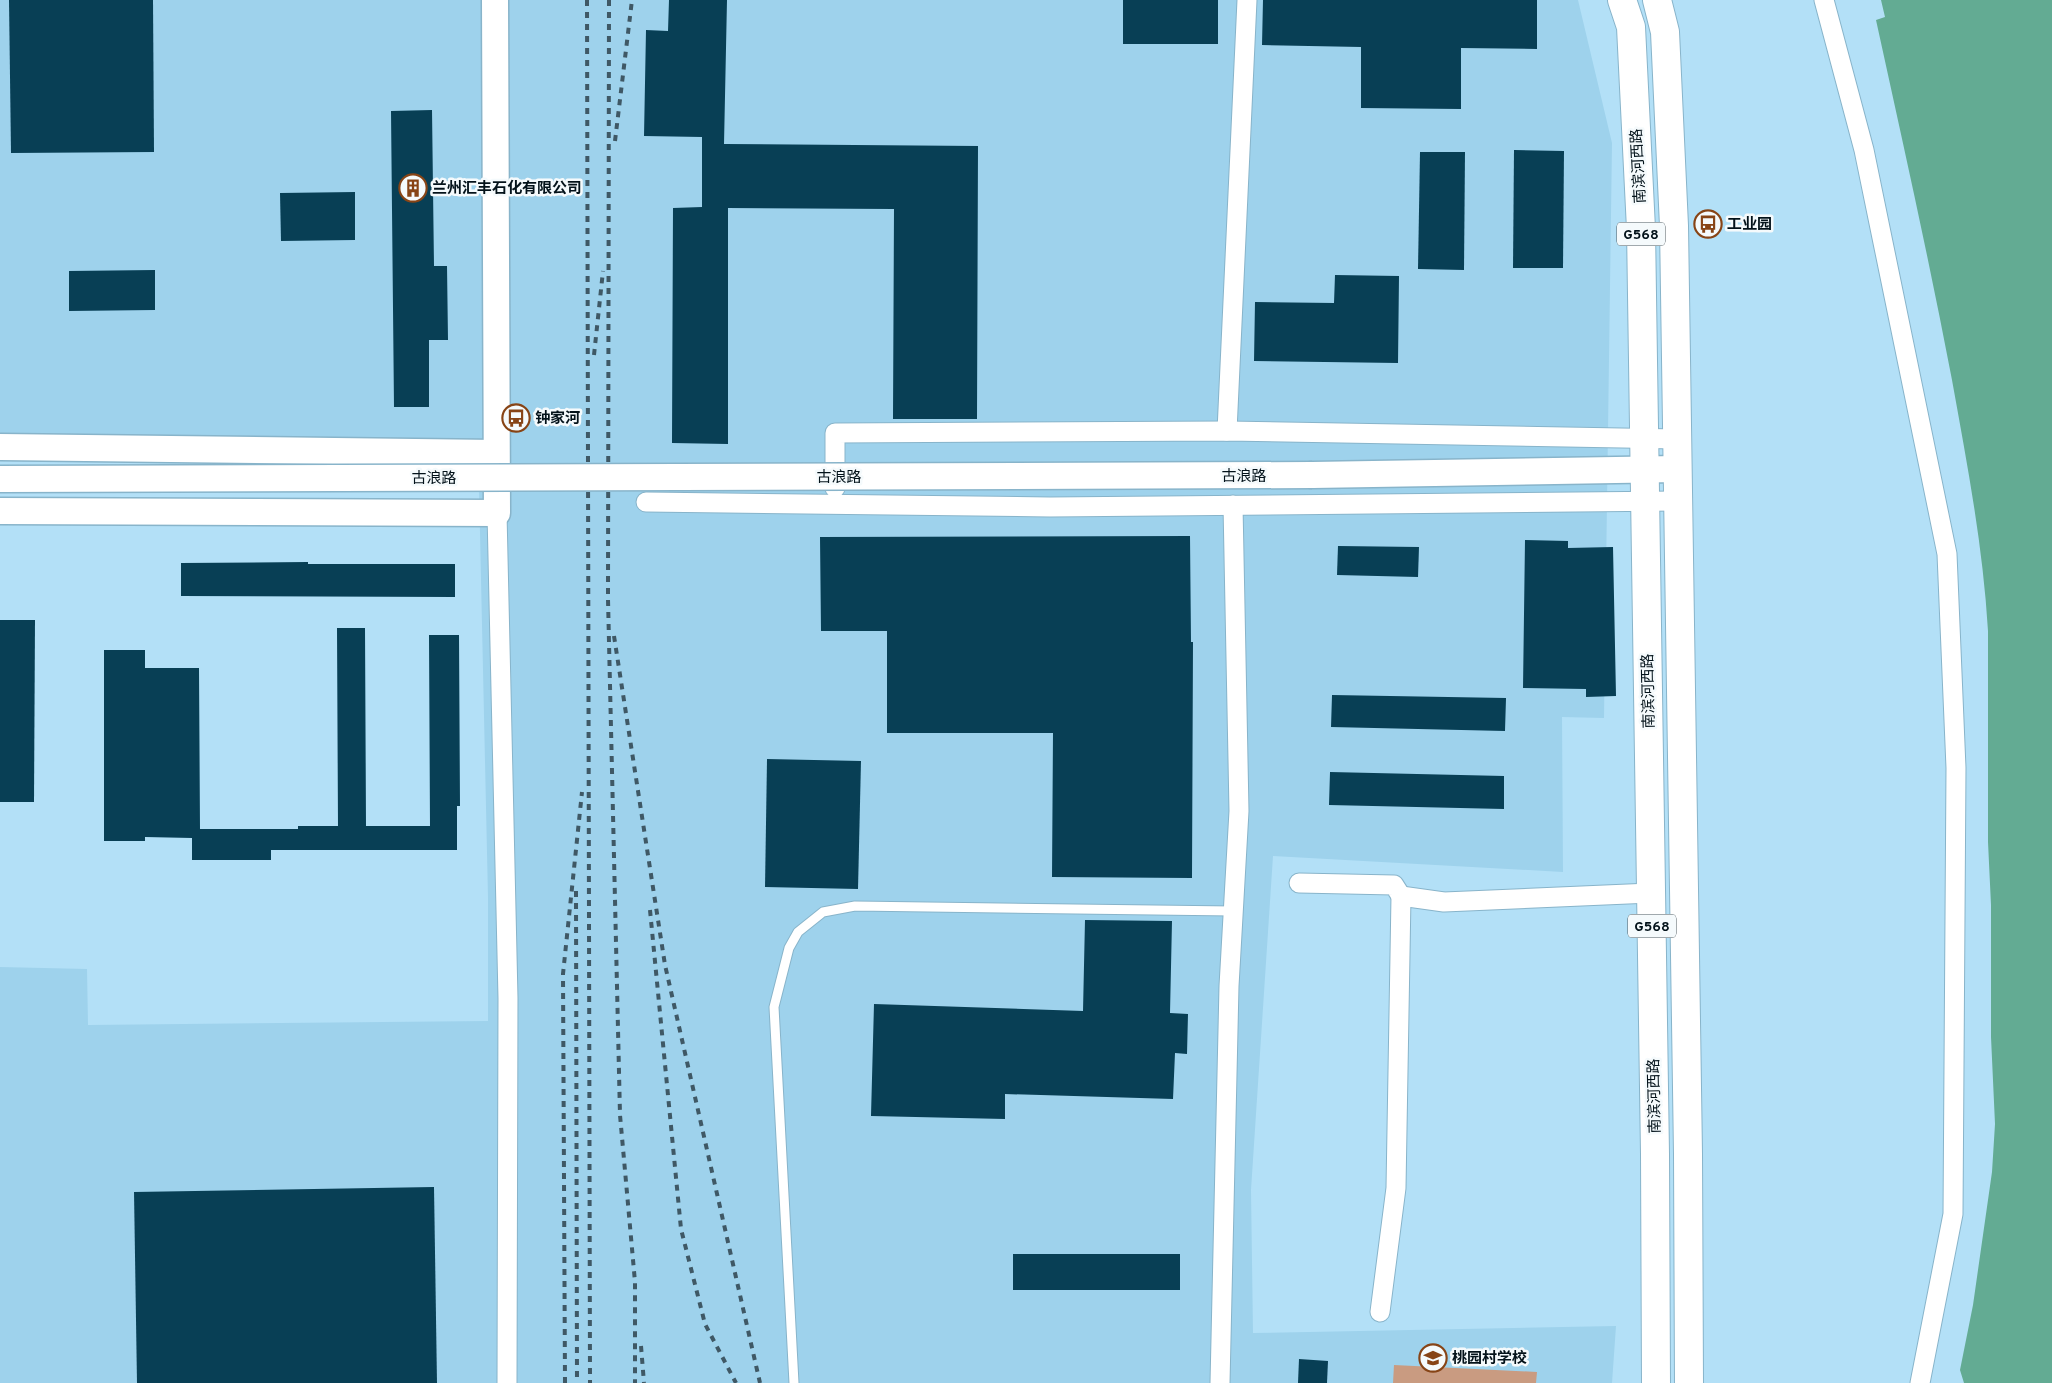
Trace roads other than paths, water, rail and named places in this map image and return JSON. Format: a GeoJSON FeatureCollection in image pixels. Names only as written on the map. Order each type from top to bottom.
{"type":"FeatureCollection","features":[{"type":"Feature","properties":{"kind":"highway","name":"南滨河西路"},"geometry":{"type":"LineString","coordinates":[[1622,0],[1630,27],[1641,229],[1656,1383]]}},
{"type":"Feature","properties":{"kind":"highway","name":"G568"},"geometry":{"type":"LineString","coordinates":[[1657,0],[1666,32],[1674,226],[1688,1154],[1689,1383]]}},
{"type":"Feature","properties":{"kind":"main road"},"geometry":{"type":"LineString","coordinates":[[0,511],[497,513],[495,0]]}},
{"type":"Feature","properties":{"kind":"main road","name":"古浪路"},"geometry":{"type":"LineString","coordinates":[[0,447],[496,453]]}},
{"type":"Feature","properties":{"kind":"main road","name":"古浪路"},"geometry":{"type":"LineString","coordinates":[[0,479],[1312,475],[1677,469]]}},
{"type":"Feature","properties":{"kind":"street"},"geometry":{"type":"LineString","coordinates":[[1227,431],[1247,0]]}},
{"type":"Feature","properties":{"kind":"street"},"geometry":{"type":"LineString","coordinates":[[1824,0],[1864,150],[1947,554],[1956,768],[1953,1214],[1920,1383]]}},
{"type":"Feature","properties":{"kind":"street"},"geometry":{"type":"LineString","coordinates":[[835,505],[835,433],[1227,431],[1677,439]]}},
{"type":"Feature","properties":{"kind":"street"},"geometry":{"type":"LineString","coordinates":[[646,502],[1040,507],[1678,501]]}},
{"type":"Feature","properties":{"kind":"street"},"geometry":{"type":"LineString","coordinates":[[1220,1383],[1229,986],[1239,812],[1233,505]]}},
{"type":"Feature","properties":{"kind":"street"},"geometry":{"type":"LineString","coordinates":[[497,513],[508,998],[507,1383]]}},
{"type":"Feature","properties":{"kind":"street"},"geometry":{"type":"LineString","coordinates":[[1299,882],[1394,885],[1402,896],[1396,1188],[1380,1312]]}},
{"type":"Feature","properties":{"kind":"street"},"geometry":{"type":"LineString","coordinates":[[1402,896],[1444,902],[1651,893]]}},
{"type":"Feature","properties":{"kind":"lane"},"geometry":{"type":"LineString","coordinates":[[794,1383],[774,1007],[789,948],[798,932],[823,912],[855,906],[1233,911]]}},
{"type":"Feature","properties":{"kind":"railway"},"geometry":{"type":"LineString","coordinates":[[587,0],[590,1383]]}},
{"type":"Feature","properties":{"kind":"railway"},"geometry":{"type":"LineString","coordinates":[[609,0],[608,599],[620,1115],[635,1282],[635,1383]]}},
{"type":"Feature","properties":{"kind":"railway"},"geometry":{"type":"LineString","coordinates":[[615,141],[632,0]]}},
{"type":"Feature","properties":{"kind":"railway"},"geometry":{"type":"LineString","coordinates":[[594,355],[603,271]]}},
{"type":"Feature","properties":{"kind":"railway"},"geometry":{"type":"LineString","coordinates":[[614,636],[665,965],[760,1383]]}},
{"type":"Feature","properties":{"kind":"railway"},"geometry":{"type":"LineString","coordinates":[[565,1383],[563,974],[582,792]]}},
{"type":"Feature","properties":{"kind":"railway"},"geometry":{"type":"LineString","coordinates":[[576,891],[577,1383]]}},
{"type":"Feature","properties":{"kind":"railway"},"geometry":{"type":"LineString","coordinates":[[650,910],[681,1229],[705,1324],[736,1383]]}},
{"type":"Feature","properties":{"kind":"railway"},"geometry":{"type":"LineString","coordinates":[[641,1346],[644,1383]]}},
{"type":"Feature","properties":{"kind":"place","name":"兰州汇丰石化有限公司"},"geometry":{"type":"Point","coordinates":[413,188]}},
{"type":"Feature","properties":{"kind":"place","name":"工业园"},"geometry":{"type":"Point","coordinates":[1708,224]}},
{"type":"Feature","properties":{"kind":"place","name":"钟家河"},"geometry":{"type":"Point","coordinates":[516,418]}},
{"type":"Feature","properties":{"kind":"place","name":"桃园村学校"},"geometry":{"type":"Point","coordinates":[1433,1358]}}]}
